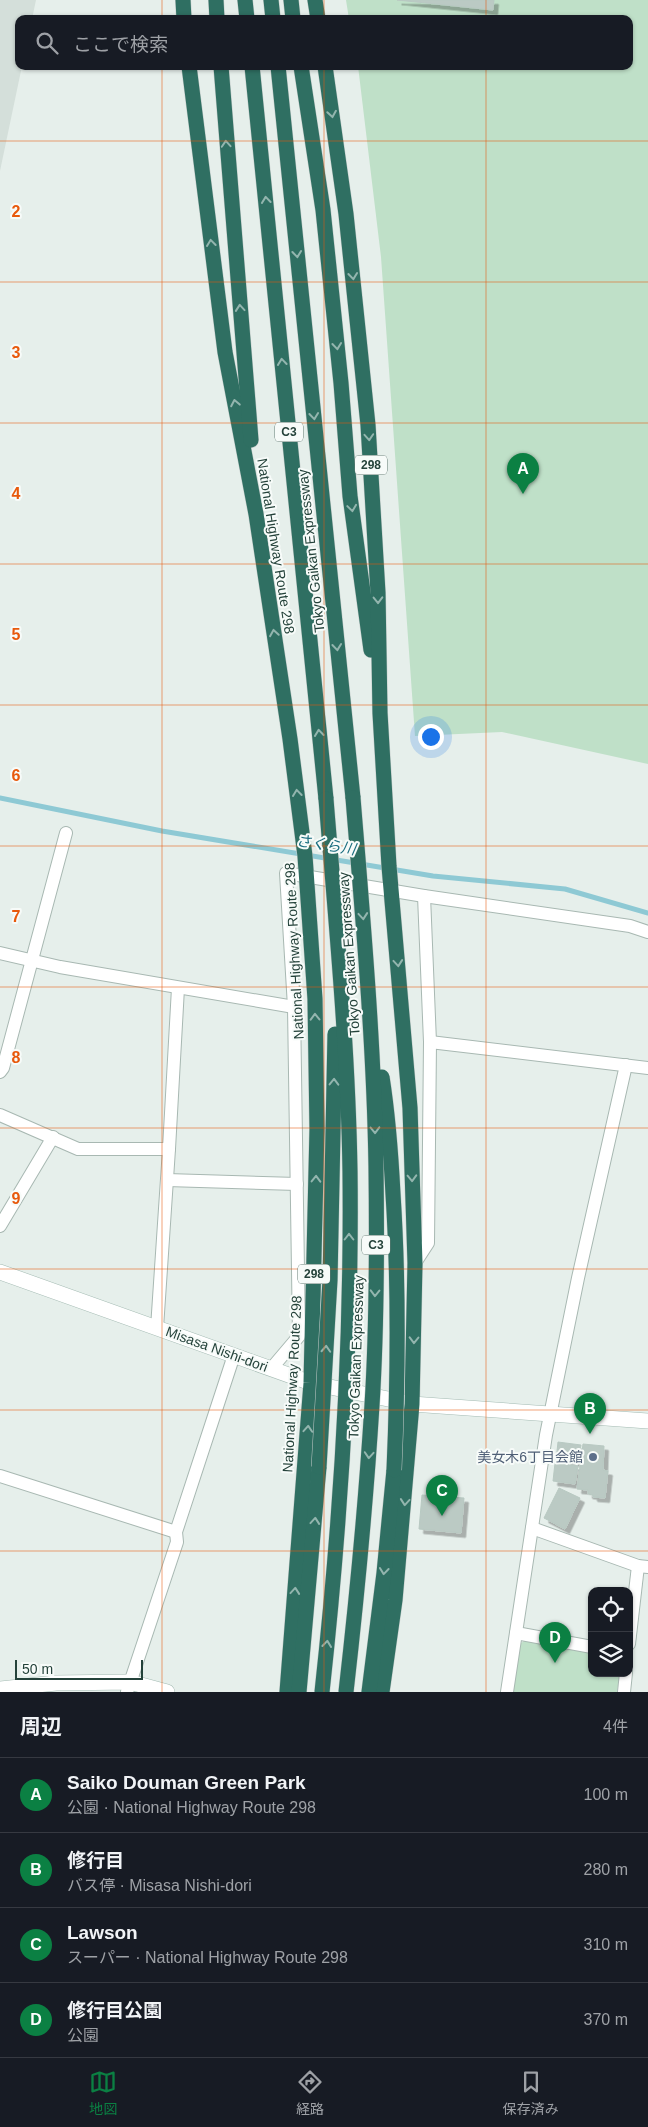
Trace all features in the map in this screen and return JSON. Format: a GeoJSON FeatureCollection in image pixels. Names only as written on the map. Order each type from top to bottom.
{"type":"FeatureCollection","features":[{"type":"Feature","properties":{"kind":"highway"},"geometry":{"type":"LineString","coordinates":[[183,0],[184,15]]}},
{"type":"Feature","properties":{"kind":"highway"},"geometry":{"type":"LineString","coordinates":[[216,0],[218,15]]}},
{"type":"Feature","properties":{"kind":"highway"},"geometry":{"type":"LineString","coordinates":[[245,0],[247,15]]}},
{"type":"Feature","properties":{"kind":"highway"},"geometry":{"type":"LineString","coordinates":[[271,0],[273,15]]}},
{"type":"Feature","properties":{"kind":"highway"},"geometry":{"type":"LineString","coordinates":[[290,0],[292,15]]}},
{"type":"Feature","properties":{"kind":"highway"},"geometry":{"type":"LineString","coordinates":[[315,0],[317,15]]}},
{"type":"Feature","properties":{"kind":"highway","name":"National Highway Route 298"},"geometry":{"type":"LineString","coordinates":[[190,70],[225,352],[256,514],[290,739],[304,849],[315,999],[318,1130],[311,1383],[287,1692]]}},
{"type":"Feature","properties":{"kind":"highway"},"geometry":{"type":"LineString","coordinates":[[221,70],[256,514]]}},
{"type":"Feature","properties":{"kind":"highway","name":"Tokyo Gaikan Expressway"},"geometry":{"type":"LineString","coordinates":[[252,70],[323,769],[339,956],[350,1172],[344,1466],[337,1554],[322,1692]]}},
{"type":"Feature","properties":{"kind":"highway","name":"Tokyo Gaikan Expressway"},"geometry":{"type":"LineString","coordinates":[[278,70],[353,798],[371,1014],[376,1165],[372,1402],[360,1563],[346,1692]]}},
{"type":"Feature","properties":{"kind":"highway"},"geometry":{"type":"LineString","coordinates":[[302,70],[323,210],[341,383],[350,496],[380,713]]}},
{"type":"Feature","properties":{"kind":"highway","name":"298"},"geometry":{"type":"LineString","coordinates":[[326,70],[346,214],[368,426],[378,594],[380,713],[390,879],[410,1108],[415,1262],[412,1404],[401,1542],[382,1692]]}},
{"type":"Feature","properties":{"kind":"highway"},"geometry":{"type":"LineString","coordinates":[[299,1692],[319,1467],[328,1308],[339,956]]}},
{"type":"Feature","properties":{"kind":"highway"},"geometry":{"type":"LineString","coordinates":[[369,1692],[384,1573],[394,1470],[398,1352],[396,1238],[391,1161],[384,1089],[371,1014]]}},
{"type":"Feature","properties":{"kind":"street"},"geometry":{"type":"LineString","coordinates":[[0,1072],[3,1068],[33,962],[66,833]]}},
{"type":"Feature","properties":{"kind":"street"},"geometry":{"type":"LineString","coordinates":[[271,1369],[299,1336],[294,1007],[286,873],[306,876],[390,879],[424,896],[630,926],[648,932]]}},
{"type":"Feature","properties":{"kind":"street"},"geometry":{"type":"LineString","coordinates":[[415,1262],[428,1243],[430,1042],[424,896]]}},
{"type":"Feature","properties":{"kind":"street"},"geometry":{"type":"LineString","coordinates":[[0,953],[33,962],[294,1007]]}},
{"type":"Feature","properties":{"kind":"street"},"geometry":{"type":"LineString","coordinates":[[157,1328],[170,1149],[178,988]]}},
{"type":"Feature","properties":{"kind":"street"},"geometry":{"type":"LineString","coordinates":[[430,1042],[648,1068]]}},
{"type":"Feature","properties":{"kind":"street"},"geometry":{"type":"LineString","coordinates":[[507,1692],[550,1413],[578,1278],[626,1066]]}},
{"type":"Feature","properties":{"kind":"street"},"geometry":{"type":"LineString","coordinates":[[0,1115],[78,1149],[170,1149]]}},
{"type":"Feature","properties":{"kind":"street"},"geometry":{"type":"LineString","coordinates":[[0,1226],[53,1137]]}},
{"type":"Feature","properties":{"kind":"street"},"geometry":{"type":"LineString","coordinates":[[167,1180],[297,1184]]}},
{"type":"Feature","properties":{"kind":"street","name":"Misasa Nishi-dori"},"geometry":{"type":"LineString","coordinates":[[0,1272],[311,1383],[412,1404],[550,1413],[648,1422]]}},
{"type":"Feature","properties":{"kind":"street"},"geometry":{"type":"LineString","coordinates":[[129,1687],[177,1542],[176,1532],[234,1355]]}},
{"type":"Feature","properties":{"kind":"street"},"geometry":{"type":"LineString","coordinates":[[0,1476],[176,1532]]}},
{"type":"Feature","properties":{"kind":"street"},"geometry":{"type":"LineString","coordinates":[[532,1528],[643,1567],[631,1632]]}},
{"type":"Feature","properties":{"kind":"street"},"geometry":{"type":"LineString","coordinates":[[516,1633],[588,1646]]}},
{"type":"Feature","properties":{"kind":"street"},"geometry":{"type":"LineString","coordinates":[[624,1692],[626,1677]]}},
{"type":"Feature","properties":{"kind":"street"},"geometry":{"type":"LineString","coordinates":[[0,1689],[129,1687],[167,1692]]}},
{"type":"Feature","properties":{"kind":"shaded area"},"geometry":{"type":"Polygon","coordinates":[[[0,0],[36,0],[33,15],[15,15],[15,70],[21,70],[0,171],[0,0]]]}},
{"type":"Feature","properties":{"kind":"green space"},"geometry":{"type":"Polygon","coordinates":[[[346,0],[648,0],[648,764],[502,732],[415,736],[381,257],[358,70],[633,70],[633,15],[348,15],[346,0]]]}},
{"type":"Feature","properties":{"kind":"green space"},"geometry":{"type":"Polygon","coordinates":[[[526,1640],[588,1652],[588,1677],[619,1677],[617,1692],[513,1692],[521,1643],[526,1640]]]}},
{"type":"Feature","properties":{"kind":"building"},"geometry":{"type":"Polygon","coordinates":[[[397,0],[494,0],[493,10],[397,0]]]}},
{"type":"Feature","properties":{"kind":"building"},"geometry":{"type":"Polygon","coordinates":[[[558,1442],[581,1445],[578,1463],[556,1460],[558,1442]]]}},
{"type":"Feature","properties":{"kind":"building"},"geometry":{"type":"Polygon","coordinates":[[[583,1444],[604,1446],[603,1470],[608,1471],[605,1498],[593,1497],[593,1495],[588,1494],[588,1490],[577,1489],[583,1444]]]}},
{"type":"Feature","properties":{"kind":"building"},"geometry":{"type":"Polygon","coordinates":[[[555,1463],[578,1466],[575,1484],[553,1481],[555,1463]]]}},
{"type":"Feature","properties":{"kind":"building"},"geometry":{"type":"Polygon","coordinates":[[[559,1488],[580,1498],[565,1529],[544,1518],[559,1488]]]}},
{"type":"Feature","properties":{"kind":"building"},"geometry":{"type":"Polygon","coordinates":[[[422,1495],[464,1498],[461,1533],[419,1529],[422,1495]]]}},
{"type":"Feature","properties":{"kind":"waterway","name":"さくら川"},"geometry":{"type":"LineString","coordinates":[[0,798],[162,831],[433,876],[565,889],[648,913]]}},
{"type":"Feature","properties":{"kind":"place","name":"Saiko Douman Green Park"},"geometry":{"type":"Point","coordinates":[523,494]}},
{"type":"Feature","properties":{"kind":"place","name":"修行目"},"geometry":{"type":"Point","coordinates":[590,1434]}},
{"type":"Feature","properties":{"kind":"place","name":"美女木6丁目会館"},"geometry":{"type":"Point","coordinates":[593,1457]}},
{"type":"Feature","properties":{"kind":"place","name":"Lawson"},"geometry":{"type":"Point","coordinates":[442,1516]}},
{"type":"Feature","properties":{"kind":"place","name":"修行目公園"},"geometry":{"type":"Point","coordinates":[555,1663]}}]}
